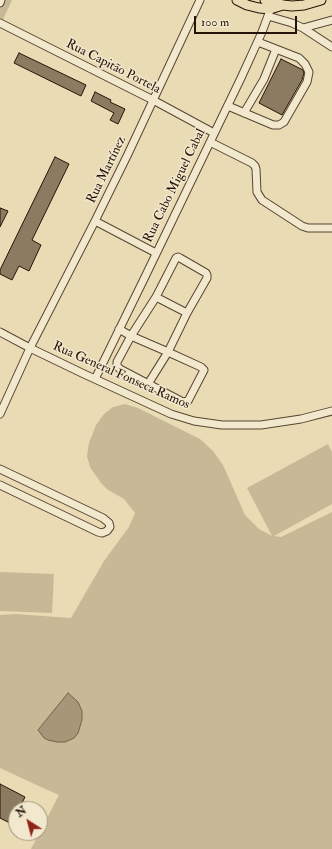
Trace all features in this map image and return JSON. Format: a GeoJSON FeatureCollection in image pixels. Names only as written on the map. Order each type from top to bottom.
{"type":"FeatureCollection","features":[{"type":"Feature","properties":{"kind":"main road"},"geometry":{"type":"LineString","coordinates":[[237,0],[247,5],[259,8],[304,5],[321,0]]}},
{"type":"Feature","properties":{"kind":"street","name":"Rua Martínez"},"geometry":{"type":"LineString","coordinates":[[0,414],[30,348],[95,221],[200,0]]}},
{"type":"Feature","properties":{"kind":"street"},"geometry":{"type":"LineString","coordinates":[[269,7],[292,23],[332,46]]}},
{"type":"Feature","properties":{"kind":"street","name":"Rua Cabo Miguel Cabal"},"geometry":{"type":"LineString","coordinates":[[95,379],[258,42],[269,7]]}},
{"type":"Feature","properties":{"kind":"street"},"geometry":{"type":"LineString","coordinates":[[303,28],[332,20]]}},
{"type":"Feature","properties":{"kind":"street","name":"Rua Capitão Portela"},"geometry":{"type":"LineString","coordinates":[[0,23],[153,100],[214,133]]}},
{"type":"Feature","properties":{"kind":"street"},"geometry":{"type":"LineString","coordinates":[[228,106],[274,125],[279,125],[284,122],[307,82],[309,72],[305,64],[299,58],[258,42]]}},
{"type":"Feature","properties":{"kind":"street"},"geometry":{"type":"LineString","coordinates":[[244,113],[264,79],[276,49]]}},
{"type":"Feature","properties":{"kind":"street"},"geometry":{"type":"LineString","coordinates":[[210,142],[252,163],[255,166],[257,192],[262,200],[302,226],[308,228],[332,228]]}},
{"type":"Feature","properties":{"kind":"street"},"geometry":{"type":"LineString","coordinates":[[95,221],[156,253]]}},
{"type":"Feature","properties":{"kind":"street"},"geometry":{"type":"LineString","coordinates":[[119,329],[131,336],[168,352],[201,367],[204,370],[188,401],[183,402],[148,384],[120,369],[117,366],[117,362],[131,336],[156,297],[176,258],[178,257],[206,272],[207,278],[187,313],[168,352],[148,384]]}},
{"type":"Feature","properties":{"kind":"street"},"geometry":{"type":"LineString","coordinates":[[156,297],[187,313]]}},
{"type":"Feature","properties":{"kind":"street","name":"Rua General Fonseca Ramos"},"geometry":{"type":"LineString","coordinates":[[0,332],[30,348],[171,414],[194,421],[222,425],[261,425],[301,419],[332,411]]}},
{"type":"Feature","properties":{"kind":"street"},"geometry":{"type":"LineString","coordinates":[[0,469],[103,518],[109,523],[110,527],[107,531],[102,533],[98,532],[0,485]]}},
{"type":"Feature","properties":{"kind":"street"},"geometry":{"type":"LineString","coordinates":[[37,503],[44,490]]}},
{"type":"Feature","properties":{"kind":"shaded area"},"geometry":{"type":"Polygon","coordinates":[[[0,0],[12,0],[0,26],[0,0]]]}},
{"type":"Feature","properties":{"kind":"shaded area"},"geometry":{"type":"Polygon","coordinates":[[[125,404],[138,408],[200,439],[213,451],[223,465],[245,515],[259,529],[272,536],[247,488],[328,444],[332,452],[332,504],[274,536],[281,537],[332,512],[332,849],[31,849],[35,841],[48,841],[48,816],[59,795],[0,768],[0,615],[15,614],[71,618],[104,561],[129,527],[135,513],[124,499],[108,490],[101,483],[90,467],[87,456],[89,443],[96,425],[104,414],[113,407],[125,404]]]}},
{"type":"Feature","properties":{"kind":"shaded area"},"geometry":{"type":"Polygon","coordinates":[[[0,572],[54,574],[52,613],[0,611],[0,572]]]}},
{"type":"Feature","properties":{"kind":"shaded area"},"geometry":{"type":"Polygon","coordinates":[[[68,693],[78,702],[82,711],[82,720],[78,733],[74,738],[65,742],[48,740],[44,738],[38,730],[68,693]]]}},
{"type":"Feature","properties":{"kind":"building"},"geometry":{"type":"Polygon","coordinates":[[[19,53],[86,85],[81,96],[14,63],[19,53]]]}},
{"type":"Feature","properties":{"kind":"building"},"geometry":{"type":"Polygon","coordinates":[[[281,59],[303,70],[304,73],[302,80],[282,115],[259,103],[281,59]]]}},
{"type":"Feature","properties":{"kind":"building"},"geometry":{"type":"Polygon","coordinates":[[[95,92],[111,100],[110,102],[125,109],[118,124],[110,120],[114,113],[91,101],[95,92]]]}},
{"type":"Feature","properties":{"kind":"building"},"geometry":{"type":"Polygon","coordinates":[[[55,157],[69,164],[32,240],[41,245],[29,271],[19,266],[12,280],[0,274],[0,270],[55,157]]]}},
{"type":"Feature","properties":{"kind":"building"},"geometry":{"type":"Polygon","coordinates":[[[0,208],[8,211],[0,227],[0,208]]]}},
{"type":"Feature","properties":{"kind":"building"},"geometry":{"type":"Polygon","coordinates":[[[0,784],[25,797],[23,801],[8,801],[8,822],[0,818],[0,784]]]}}]}
